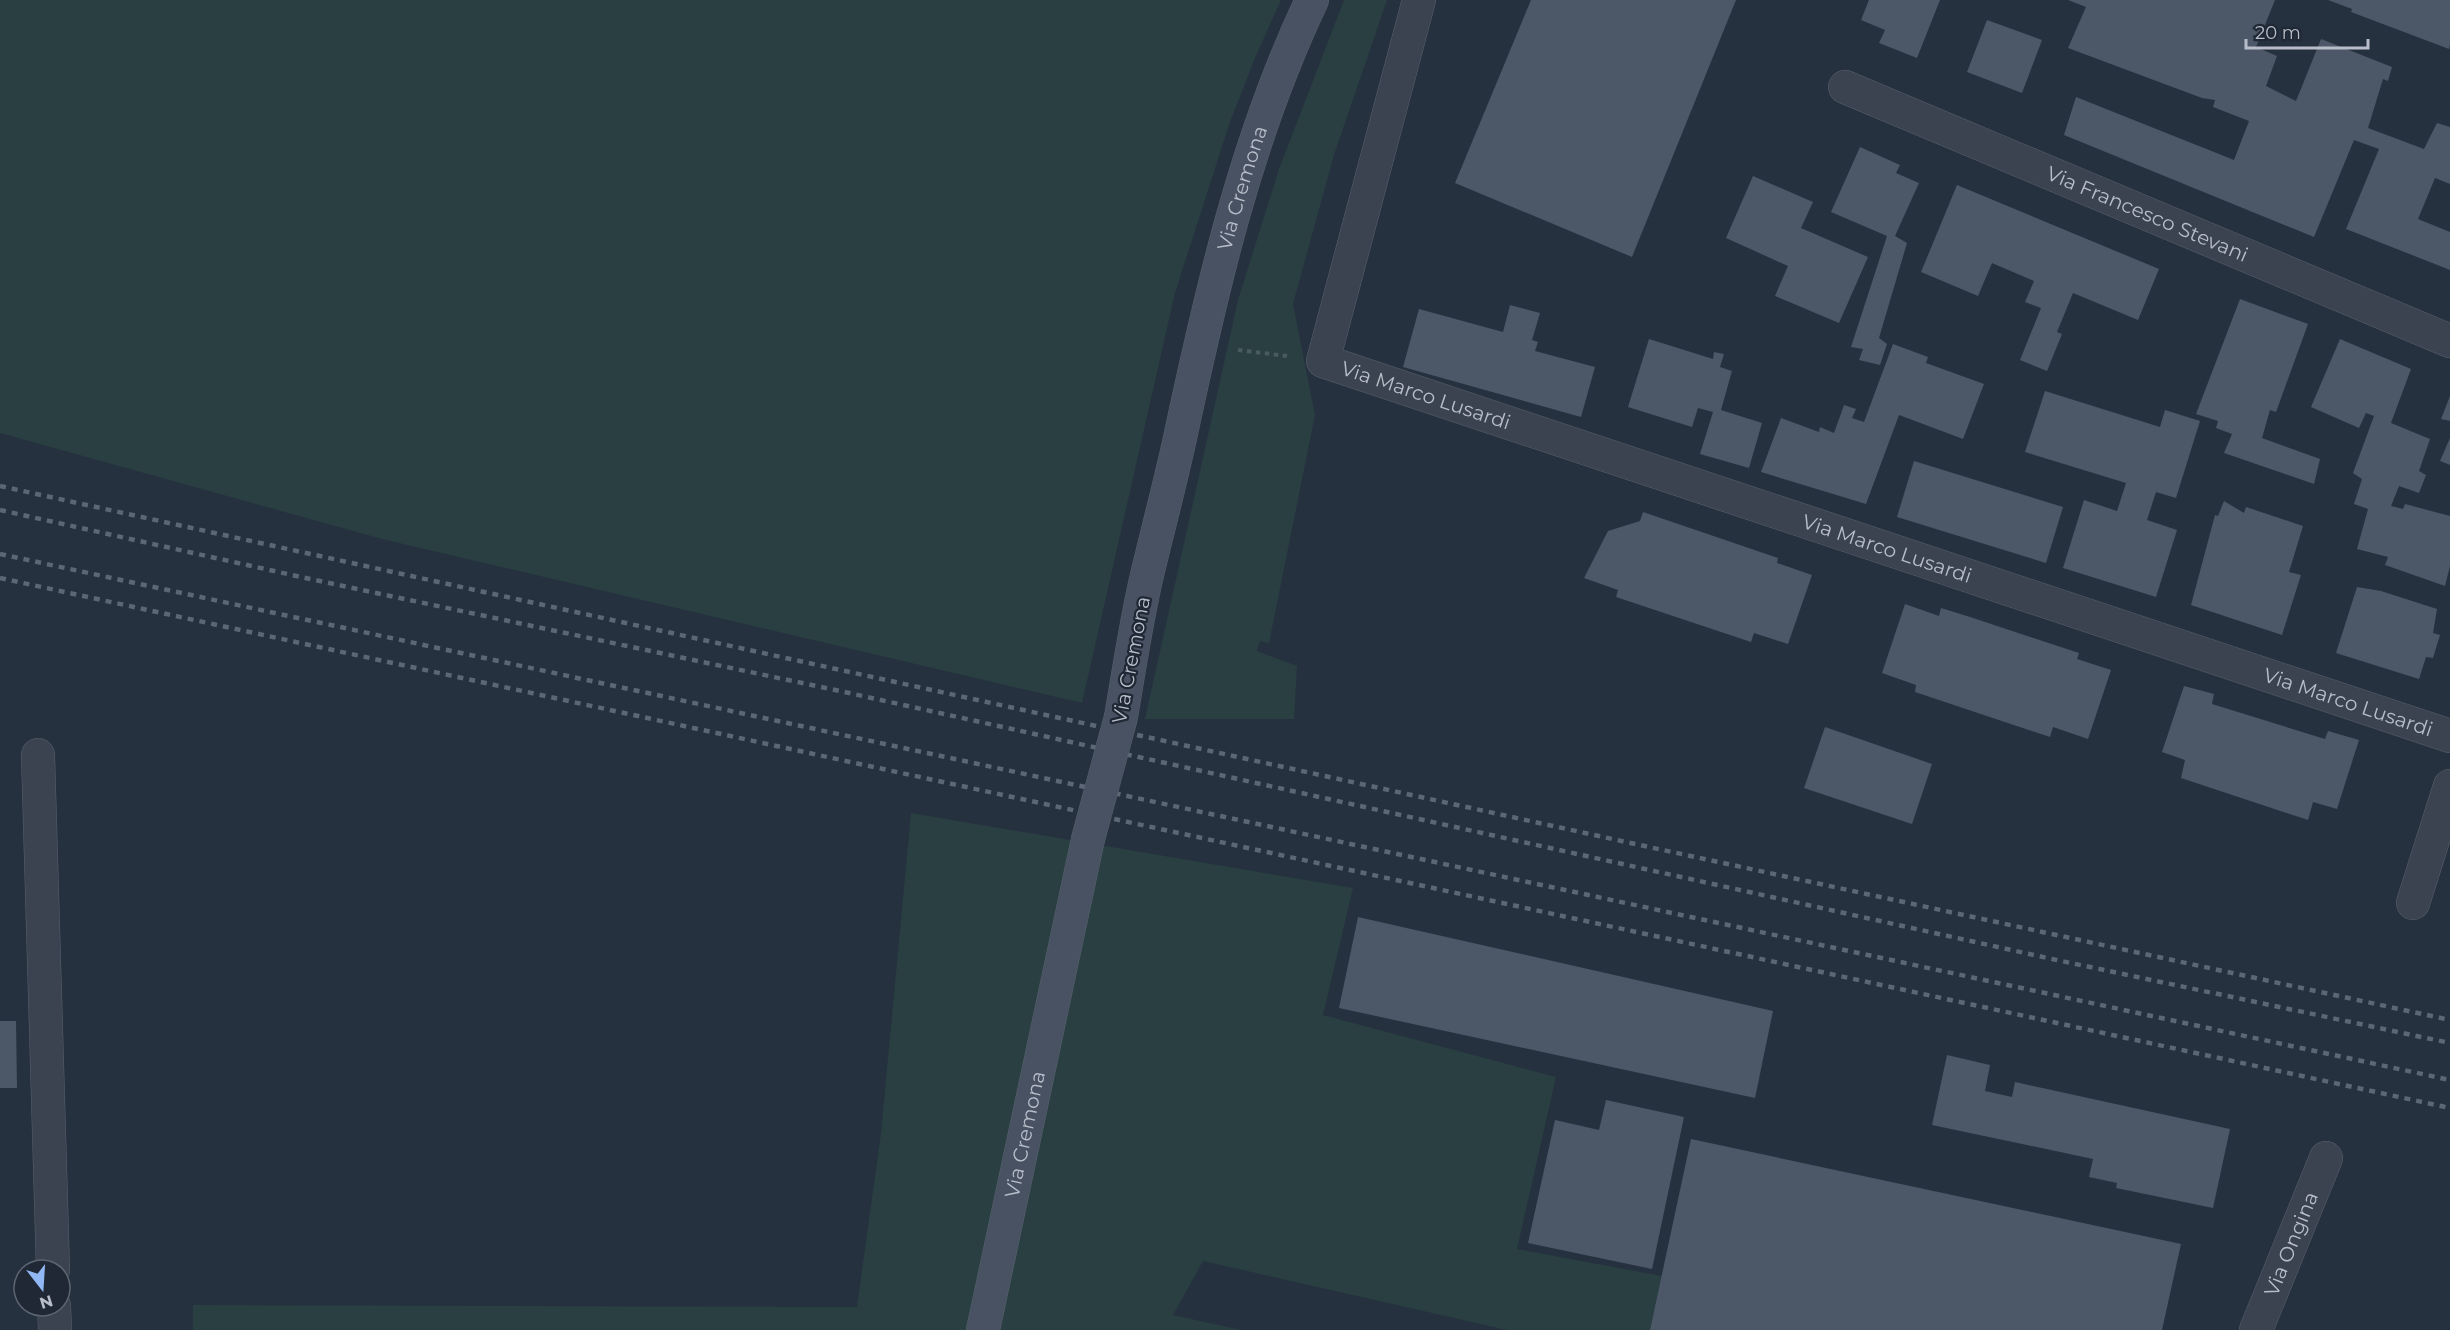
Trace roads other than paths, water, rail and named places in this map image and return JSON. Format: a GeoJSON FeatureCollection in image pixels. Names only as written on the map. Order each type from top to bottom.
{"type":"FeatureCollection","features":[{"type":"Feature","properties":{"kind":"main road","name":"Via Cremona"},"geometry":{"type":"LineString","coordinates":[[982,1330],[1088,839],[1120,717],[1147,576],[1163,517],[1198,354],[1236,202],[1263,115],[1312,0]]}},
{"type":"Feature","properties":{"kind":"street","name":"Via Marco Lusardi"},"geometry":{"type":"LineString","coordinates":[[1419,0],[1323,361],[2450,736]]}},
{"type":"Feature","properties":{"kind":"street","name":"Via Francesco Stevani"},"geometry":{"type":"LineString","coordinates":[[1845,87],[2450,341]]}},
{"type":"Feature","properties":{"kind":"street"},"geometry":{"type":"LineString","coordinates":[[38,755],[53,1258]]}},
{"type":"Feature","properties":{"kind":"street"},"geometry":{"type":"LineString","coordinates":[[2413,903],[2450,786]]}},
{"type":"Feature","properties":{"kind":"street","name":"Via Ongina"},"geometry":{"type":"LineString","coordinates":[[2256,1330],[2326,1158]]}},
{"type":"Feature","properties":{"kind":"railway"},"geometry":{"type":"LineString","coordinates":[[0,486],[2450,1020]]}},
{"type":"Feature","properties":{"kind":"railway"},"geometry":{"type":"LineString","coordinates":[[0,510],[310,579],[840,691],[2052,959],[2450,1043]]}},
{"type":"Feature","properties":{"kind":"railway"},"geometry":{"type":"LineString","coordinates":[[0,554],[2450,1080]]}},
{"type":"Feature","properties":{"kind":"railway"},"geometry":{"type":"LineString","coordinates":[[0,578],[2450,1108]]}}]}
